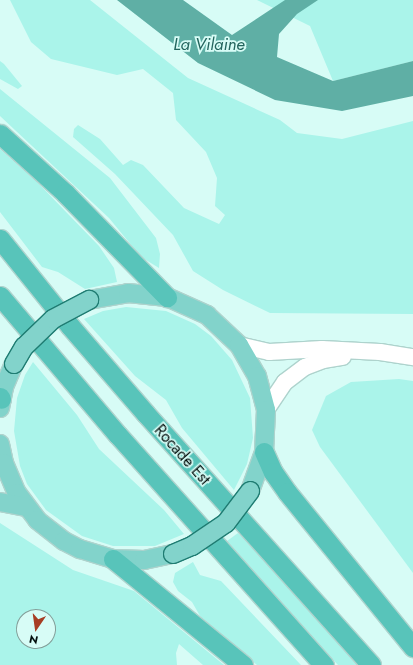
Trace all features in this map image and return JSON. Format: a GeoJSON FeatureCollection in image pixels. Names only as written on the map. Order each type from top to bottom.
{"type":"FeatureCollection","features":[{"type":"Feature","properties":{"kind":"highway"},"geometry":{"type":"LineString","coordinates":[[0,134],[65,193],[167,297]]}},
{"type":"Feature","properties":{"kind":"highway","name":"Rocade Est"},"geometry":{"type":"LineString","coordinates":[[0,239],[70,326],[146,414],[371,665]]}},
{"type":"Feature","properties":{"kind":"highway"},"geometry":{"type":"LineString","coordinates":[[0,296],[118,435],[324,665]]}},
{"type":"Feature","properties":{"kind":"highway"},"geometry":{"type":"LineString","coordinates":[[264,452],[273,472],[286,492],[413,647]]}},
{"type":"Feature","properties":{"kind":"highway"},"geometry":{"type":"LineString","coordinates":[[113,559],[243,665]]}},
{"type":"Feature","properties":{"kind":"main road"},"geometry":{"type":"LineString","coordinates":[[0,402],[14,364],[29,342],[53,319],[89,300],[128,293],[167,297],[207,315],[239,345],[257,376],[266,410],[264,452],[250,491],[226,523],[192,546],[173,554],[144,560],[113,559],[80,549],[50,532],[26,507],[9,479],[0,444]]}},
{"type":"Feature","properties":{"kind":"main road"},"geometry":{"type":"LineString","coordinates":[[239,345],[269,352],[322,349],[380,352],[413,357]]}},
{"type":"Feature","properties":{"kind":"main road"},"geometry":{"type":"LineString","coordinates":[[266,410],[285,382],[305,367],[323,360],[380,352]]}},
{"type":"Feature","properties":{"kind":"main road"},"geometry":{"type":"LineString","coordinates":[[0,502],[26,507]]}},
{"type":"Feature","properties":{"kind":"shaded area"},"geometry":{"type":"Polygon","coordinates":[[[10,0],[90,0],[188,78],[280,120],[297,133],[342,139],[413,121],[413,314],[270,313],[223,290],[193,271],[173,235],[115,174],[73,137],[74,129],[78,125],[100,139],[123,165],[131,160],[143,165],[184,208],[219,224],[225,215],[215,206],[217,178],[206,152],[176,120],[173,93],[143,69],[117,75],[51,59],[31,42],[10,0]]]}},
{"type":"Feature","properties":{"kind":"shaded area"},"geometry":{"type":"Polygon","coordinates":[[[257,0],[413,0],[413,61],[333,81],[310,26],[257,0]]]}},
{"type":"Feature","properties":{"kind":"shaded area"},"geometry":{"type":"Polygon","coordinates":[[[0,61],[22,86],[18,89],[0,79],[0,61]]]}},
{"type":"Feature","properties":{"kind":"shaded area"},"geometry":{"type":"Polygon","coordinates":[[[0,89],[110,178],[156,238],[160,254],[159,268],[141,257],[109,218],[0,116],[0,89]]]}},
{"type":"Feature","properties":{"kind":"shaded area"},"geometry":{"type":"Polygon","coordinates":[[[0,149],[38,183],[99,246],[114,268],[117,282],[85,289],[58,272],[42,267],[0,212],[0,149]]]}},
{"type":"Feature","properties":{"kind":"shaded area"},"geometry":{"type":"Polygon","coordinates":[[[126,307],[166,311],[195,324],[211,336],[232,360],[250,398],[253,438],[247,464],[234,490],[182,428],[166,400],[135,376],[84,319],[103,311],[126,307]]]}},
{"type":"Feature","properties":{"kind":"shaded area"},"geometry":{"type":"Polygon","coordinates":[[[33,362],[77,415],[99,449],[164,510],[184,534],[155,546],[113,546],[82,536],[46,510],[27,484],[20,466],[14,431],[17,398],[25,375],[33,362]]]}},
{"type":"Feature","properties":{"kind":"shaded area"},"geometry":{"type":"Polygon","coordinates":[[[399,379],[413,381],[413,573],[320,447],[312,430],[326,396],[351,382],[399,379]]]}},
{"type":"Feature","properties":{"kind":"shaded area"},"geometry":{"type":"Polygon","coordinates":[[[0,523],[73,570],[134,591],[224,665],[203,665],[179,644],[176,653],[177,665],[0,665],[0,523]]]}},
{"type":"Feature","properties":{"kind":"shaded area"},"geometry":{"type":"Polygon","coordinates":[[[238,533],[301,600],[357,665],[338,665],[288,612],[227,541],[238,533]]]}},
{"type":"Feature","properties":{"kind":"shaded area"},"geometry":{"type":"Polygon","coordinates":[[[193,562],[200,575],[221,581],[301,665],[257,665],[200,616],[192,602],[178,591],[173,582],[175,573],[193,562]]]}},
{"type":"Feature","properties":{"kind":"water","name":"La Vilaine"},"geometry":{"type":"Polygon","coordinates":[[[117,0],[183,0],[232,35],[285,0],[318,0],[297,14],[279,34],[277,57],[333,81],[413,61],[413,96],[342,111],[275,100],[198,63],[117,0]]]}}]}
